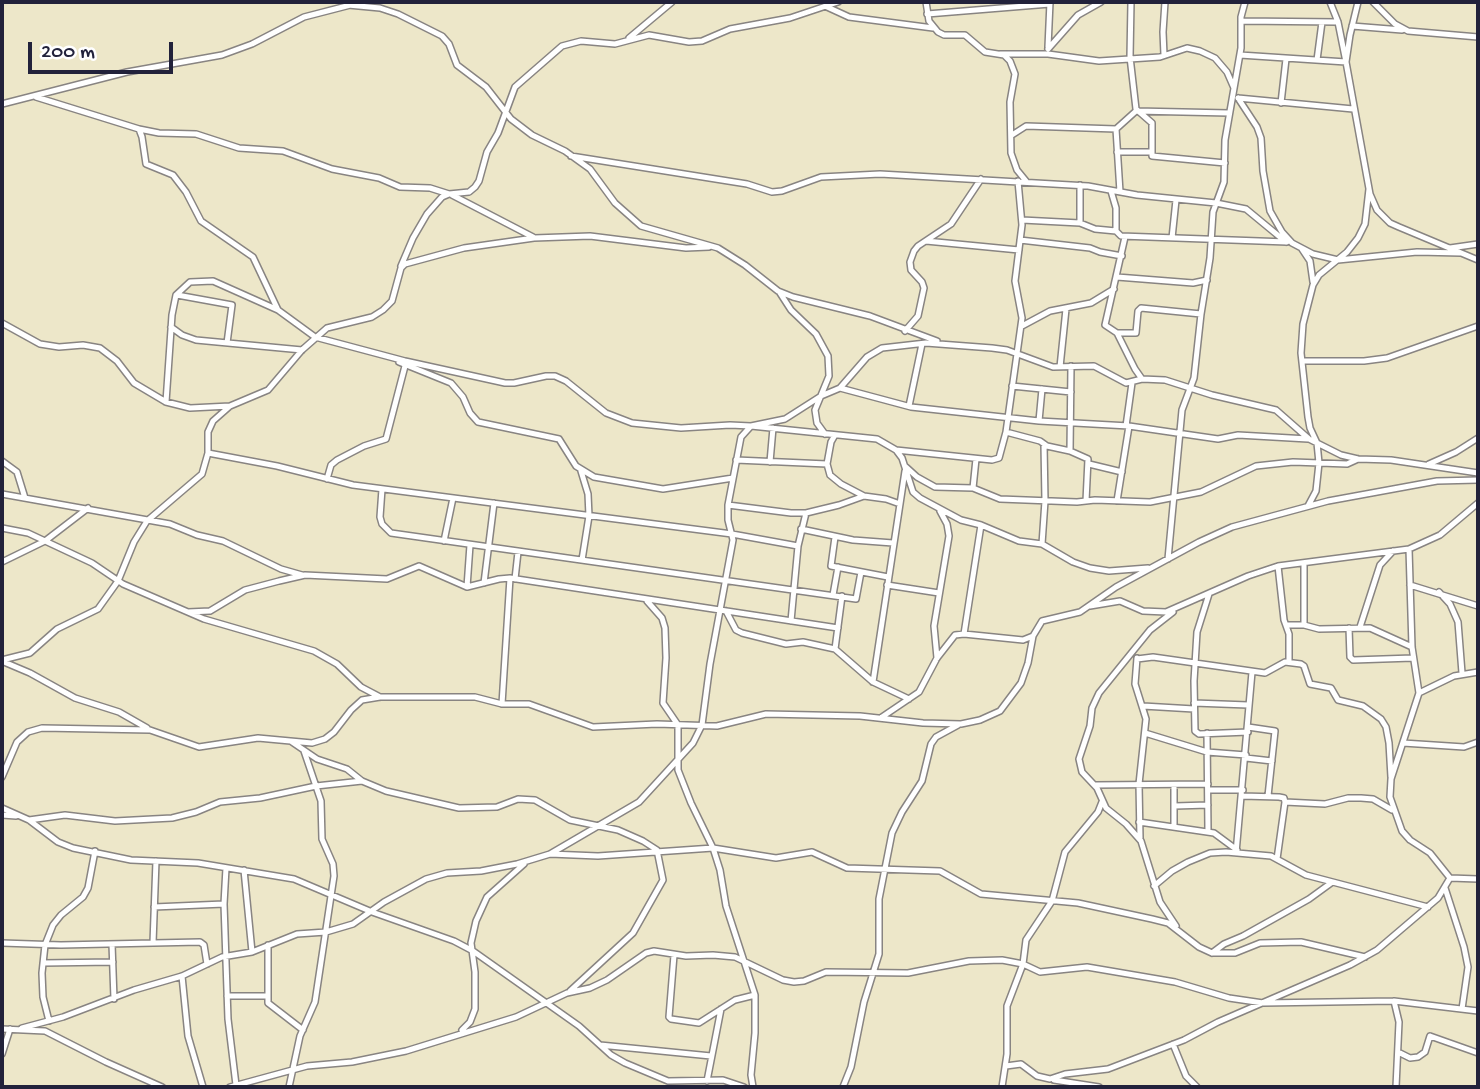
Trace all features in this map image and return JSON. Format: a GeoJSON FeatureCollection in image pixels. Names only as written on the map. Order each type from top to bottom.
{"type":"FeatureCollection","features":[{"type":"Feature","properties":{"kind":"street"},"geometry":{"type":"LineString","coordinates":[[2,104],[127,72],[222,55],[252,44],[304,17],[362,2]]}},
{"type":"Feature","properties":{"kind":"street"},"geometry":{"type":"LineString","coordinates":[[623,41],[672,2]]}},
{"type":"Feature","properties":{"kind":"street"},"geometry":{"type":"LineString","coordinates":[[2,323],[40,344],[100,348],[117,361],[134,383],[166,402],[190,408],[230,406],[268,390],[315,337],[337,324],[372,317],[383,310],[395,294],[401,268],[413,238],[427,214],[442,197],[469,192],[475,187],[514,88],[562,46],[581,41],[603,44],[649,35],[689,42],[702,41],[730,29],[790,18],[838,2]]}},
{"type":"Feature","properties":{"kind":"street"},"geometry":{"type":"LineString","coordinates":[[926,2],[927,14],[933,28]]}},
{"type":"Feature","properties":{"kind":"street"},"geometry":{"type":"LineString","coordinates":[[979,2],[980,10]]}},
{"type":"Feature","properties":{"kind":"street"},"geometry":{"type":"LineString","coordinates":[[1048,51],[1078,15],[1101,2]]}},
{"type":"Feature","properties":{"kind":"street"},"geometry":{"type":"LineString","coordinates":[[1131,2],[1130,57],[1136,111],[1152,123],[1154,157],[1225,163]]}},
{"type":"Feature","properties":{"kind":"street"},"geometry":{"type":"LineString","coordinates":[[1164,55],[1165,2]]}},
{"type":"Feature","properties":{"kind":"street"},"geometry":{"type":"LineString","coordinates":[[1168,559],[1182,410],[1192,388],[1213,212],[1224,182],[1225,140],[1235,98],[1245,2]]}},
{"type":"Feature","properties":{"kind":"street"},"geometry":{"type":"LineString","coordinates":[[1330,2],[1338,22],[1369,189],[1377,210],[1390,223],[1478,260]]}},
{"type":"Feature","properties":{"kind":"street"},"geometry":{"type":"LineString","coordinates":[[1346,61],[1358,2]]}},
{"type":"Feature","properties":{"kind":"street"},"geometry":{"type":"LineString","coordinates":[[1373,2],[1395,24],[1408,31]]}},
{"type":"Feature","properties":{"kind":"street"},"geometry":{"type":"LineString","coordinates":[[927,14],[1050,3],[1048,51]]}},
{"type":"Feature","properties":{"kind":"street"},"geometry":{"type":"LineString","coordinates":[[348,5],[380,8],[442,36],[449,44],[457,65],[486,87],[506,113],[532,135],[572,156],[590,169],[615,203],[633,221],[709,247]]}},
{"type":"Feature","properties":{"kind":"street"},"geometry":{"type":"LineString","coordinates":[[825,6],[849,17],[933,28],[944,35],[965,35],[985,52],[1000,54],[1048,51],[1092,61],[1164,55],[1182,48],[1207,53],[1223,65],[1234,88]]}},
{"type":"Feature","properties":{"kind":"street"},"geometry":{"type":"LineString","coordinates":[[1241,21],[1338,22]]}},
{"type":"Feature","properties":{"kind":"street"},"geometry":{"type":"LineString","coordinates":[[1317,60],[1322,22]]}},
{"type":"Feature","properties":{"kind":"street"},"geometry":{"type":"LineString","coordinates":[[1352,26],[1478,37]]}},
{"type":"Feature","properties":{"kind":"street"},"geometry":{"type":"LineString","coordinates":[[1000,54],[1010,61],[1015,74],[1010,102],[1013,163],[1026,182]]}},
{"type":"Feature","properties":{"kind":"street"},"geometry":{"type":"LineString","coordinates":[[1240,55],[1346,61]]}},
{"type":"Feature","properties":{"kind":"street"},"geometry":{"type":"LineString","coordinates":[[1281,103],[1286,59]]}},
{"type":"Feature","properties":{"kind":"street"},"geometry":{"type":"LineString","coordinates":[[33,96],[139,129],[159,133],[196,134],[246,149],[283,151],[332,169],[379,178],[400,187],[430,188],[449,194],[534,237]]}},
{"type":"Feature","properties":{"kind":"street"},"geometry":{"type":"LineString","coordinates":[[1235,98],[1353,109]]}},
{"type":"Feature","properties":{"kind":"street"},"geometry":{"type":"LineString","coordinates":[[1235,98],[1261,138],[1270,211],[1289,243]]}},
{"type":"Feature","properties":{"kind":"street"},"geometry":{"type":"LineString","coordinates":[[1011,136],[1026,127],[1116,129],[1136,111],[1230,113]]}},
{"type":"Feature","properties":{"kind":"street"},"geometry":{"type":"LineString","coordinates":[[139,129],[145,147],[146,164],[173,175],[187,192],[201,221],[253,257],[278,310]]}},
{"type":"Feature","properties":{"kind":"street"},"geometry":{"type":"LineString","coordinates":[[1116,129],[1120,192]]}},
{"type":"Feature","properties":{"kind":"street"},"geometry":{"type":"LineString","coordinates":[[1117,152],[1152,152]]}},
{"type":"Feature","properties":{"kind":"street"},"geometry":{"type":"LineString","coordinates":[[572,156],[747,184],[772,192],[813,179],[834,176],[901,174],[1080,185],[1246,209],[1289,243],[1336,259],[1417,252],[1461,253]]}},
{"type":"Feature","properties":{"kind":"street"},"geometry":{"type":"LineString","coordinates":[[905,331],[918,316],[923,288],[922,282],[911,270],[910,262],[914,251],[951,224],[981,179]]}},
{"type":"Feature","properties":{"kind":"street"},"geometry":{"type":"LineString","coordinates":[[166,402],[176,295],[190,282],[213,281],[278,310],[315,337],[395,359],[505,383],[555,376],[566,380],[606,413],[632,423],[681,428],[730,425],[773,428],[877,439],[896,450],[992,460],[999,458],[1006,432],[1021,326],[1016,281],[1022,220],[1018,181]]}},
{"type":"Feature","properties":{"kind":"street"},"geometry":{"type":"LineString","coordinates":[[1080,185],[1080,223]]}},
{"type":"Feature","properties":{"kind":"street"},"geometry":{"type":"LineString","coordinates":[[1308,506],[1316,491],[1319,463],[1317,443],[1310,428],[1300,343],[1303,324],[1313,285],[1336,259],[1347,251],[1365,224],[1369,189]]}},
{"type":"Feature","properties":{"kind":"street"},"geometry":{"type":"LineString","coordinates":[[1111,191],[1116,208],[1116,231]]}},
{"type":"Feature","properties":{"kind":"street"},"geometry":{"type":"LineString","coordinates":[[1172,238],[1176,200]]}},
{"type":"Feature","properties":{"kind":"street"},"geometry":{"type":"LineString","coordinates":[[1022,220],[1080,223],[1095,229],[1116,231],[1125,237],[1212,238],[1289,243]]}},
{"type":"Feature","properties":{"kind":"street"},"geometry":{"type":"LineString","coordinates":[[401,268],[412,261],[435,254],[534,237],[590,236],[685,248],[718,248],[778,291],[824,345],[829,368],[827,383],[815,410],[815,418],[825,434]]}},
{"type":"Feature","properties":{"kind":"street"},"geometry":{"type":"LineString","coordinates":[[1125,237],[1105,325],[1117,333],[1142,379]]}},
{"type":"Feature","properties":{"kind":"street"},"geometry":{"type":"LineString","coordinates":[[1020,240],[1090,248],[1100,253],[1122,256]]}},
{"type":"Feature","properties":{"kind":"street"},"geometry":{"type":"LineString","coordinates":[[926,241],[1019,250]]}},
{"type":"Feature","properties":{"kind":"street"},"geometry":{"type":"LineString","coordinates":[[1449,248],[1478,244]]}},
{"type":"Feature","properties":{"kind":"street"},"geometry":{"type":"LineString","coordinates":[[1302,249],[1310,261],[1313,285]]}},
{"type":"Feature","properties":{"kind":"street"},"geometry":{"type":"LineString","coordinates":[[1117,277],[1193,283],[1207,279]]}},
{"type":"Feature","properties":{"kind":"street"},"geometry":{"type":"LineString","coordinates":[[1021,326],[1042,314],[1091,303],[1114,289]]}},
{"type":"Feature","properties":{"kind":"street"},"geometry":{"type":"LineString","coordinates":[[778,291],[821,305],[870,316],[905,331],[956,345]]}},
{"type":"Feature","properties":{"kind":"street"},"geometry":{"type":"LineString","coordinates":[[176,295],[232,305],[227,343]]}},
{"type":"Feature","properties":{"kind":"street"},"geometry":{"type":"LineString","coordinates":[[1117,333],[1136,333],[1141,308],[1201,314]]}},
{"type":"Feature","properties":{"kind":"street"},"geometry":{"type":"LineString","coordinates":[[1060,367],[1066,309]]}},
{"type":"Feature","properties":{"kind":"street"},"geometry":{"type":"LineString","coordinates":[[1303,361],[1364,361],[1387,358],[1478,326]]}},
{"type":"Feature","properties":{"kind":"street"},"geometry":{"type":"LineString","coordinates":[[171,327],[196,340],[302,350]]}},
{"type":"Feature","properties":{"kind":"street"},"geometry":{"type":"LineString","coordinates":[[909,407],[922,344]]}},
{"type":"Feature","properties":{"kind":"street"},"geometry":{"type":"LineString","coordinates":[[2,1029],[22,1028],[49,1021],[134,990],[182,976],[226,956],[252,952],[297,934],[326,932],[353,924],[426,878],[447,873],[481,871],[550,854],[639,802],[693,743],[702,725],[733,534],[728,520],[729,505],[741,438],[751,426],[785,419],[821,396],[840,388],[874,352],[892,346],[922,344],[992,348],[1017,353],[1048,366],[1094,366],[1121,382],[1132,383],[1156,378],[1276,411],[1309,439],[1330,451],[1358,459],[1478,472]]}},
{"type":"Feature","properties":{"kind":"street"},"geometry":{"type":"LineString","coordinates":[[395,359],[405,366],[451,383],[478,422],[559,439],[580,470],[587,494],[589,516],[582,560]]}},
{"type":"Feature","properties":{"kind":"street"},"geometry":{"type":"LineString","coordinates":[[327,479],[331,466],[337,460],[364,446],[386,439],[405,366]]}},
{"type":"Feature","properties":{"kind":"street"},"geometry":{"type":"LineString","coordinates":[[1070,451],[1071,366]]}},
{"type":"Feature","properties":{"kind":"street"},"geometry":{"type":"LineString","coordinates":[[1116,501],[1132,383]]}},
{"type":"Feature","properties":{"kind":"street"},"geometry":{"type":"LineString","coordinates":[[1012,386],[1071,392]]}},
{"type":"Feature","properties":{"kind":"street"},"geometry":{"type":"LineString","coordinates":[[840,388],[909,407],[1039,421],[1127,426],[1218,439],[1238,435],[1309,439]]}},
{"type":"Feature","properties":{"kind":"street"},"geometry":{"type":"LineString","coordinates":[[1039,421],[1042,389]]}},
{"type":"Feature","properties":{"kind":"street"},"geometry":{"type":"LineString","coordinates":[[2,661],[30,653],[57,629],[98,609],[118,580],[134,542],[147,521],[202,474],[208,453],[206,438],[210,427],[230,406]]}},
{"type":"Feature","properties":{"kind":"street"},"geometry":{"type":"LineString","coordinates":[[770,462],[773,428]]}},
{"type":"Feature","properties":{"kind":"street"},"geometry":{"type":"LineString","coordinates":[[1006,432],[1088,459],[1086,501]]}},
{"type":"Feature","properties":{"kind":"street"},"geometry":{"type":"LineString","coordinates":[[835,435],[827,464],[830,475],[864,496],[900,504]]}},
{"type":"Feature","properties":{"kind":"street"},"geometry":{"type":"LineString","coordinates":[[1426,465],[1456,452],[1478,438]]}},
{"type":"Feature","properties":{"kind":"street"},"geometry":{"type":"LineString","coordinates":[[1042,544],[1045,501],[1044,444]]}},
{"type":"Feature","properties":{"kind":"street"},"geometry":{"type":"LineString","coordinates":[[896,450],[913,492],[961,520],[981,525],[1019,541],[1042,544],[1073,562],[1090,568],[1109,571],[1151,568]]}},
{"type":"Feature","properties":{"kind":"street"},"geometry":{"type":"LineString","coordinates":[[208,453],[382,489],[733,534],[799,545]]}},
{"type":"Feature","properties":{"kind":"street"},"geometry":{"type":"LineString","coordinates":[[974,488],[976,459]]}},
{"type":"Feature","properties":{"kind":"street"},"geometry":{"type":"LineString","coordinates":[[905,468],[935,487],[974,488],[1000,499],[1150,502],[1201,492],[1256,466],[1347,464],[1358,459]]}},
{"type":"Feature","properties":{"kind":"street"},"geometry":{"type":"LineString","coordinates":[[736,460],[827,464]]}},
{"type":"Feature","properties":{"kind":"street"},"geometry":{"type":"LineString","coordinates":[[2,461],[17,472],[25,498]]}},
{"type":"Feature","properties":{"kind":"street"},"geometry":{"type":"LineString","coordinates":[[1089,464],[1122,472]]}},
{"type":"Feature","properties":{"kind":"street"},"geometry":{"type":"LineString","coordinates":[[873,682],[905,468]]}},
{"type":"Feature","properties":{"kind":"street"},"geometry":{"type":"LineString","coordinates":[[580,470],[604,480],[663,489],[733,478]]}},
{"type":"Feature","properties":{"kind":"street"},"geometry":{"type":"LineString","coordinates":[[842,1087],[850,1067],[864,1002],[879,954],[879,900],[892,833],[922,781],[931,744],[936,737],[961,724],[987,718],[1006,705],[1021,683],[1033,636],[1042,621],[1080,612],[1100,597],[1151,568],[1232,527],[1308,506],[1392,488],[1437,481],[1478,480]]}},
{"type":"Feature","properties":{"kind":"street"},"geometry":{"type":"LineString","coordinates":[[382,489],[380,517],[391,533],[857,598],[861,572]]}},
{"type":"Feature","properties":{"kind":"street"},"geometry":{"type":"LineString","coordinates":[[2,494],[170,524],[197,535],[223,541],[281,569],[305,575],[387,579],[419,566],[467,587],[512,578],[838,628]]}},
{"type":"Feature","properties":{"kind":"street"},"geometry":{"type":"LineString","coordinates":[[729,505],[806,513],[864,496]]}},
{"type":"Feature","properties":{"kind":"street"},"geometry":{"type":"LineString","coordinates":[[444,541],[453,498]]}},
{"type":"Feature","properties":{"kind":"street"},"geometry":{"type":"LineString","coordinates":[[484,583],[494,503]]}},
{"type":"Feature","properties":{"kind":"street"},"geometry":{"type":"LineString","coordinates":[[1089,606],[1119,600],[1143,611],[1166,612],[1248,576],[1279,566],[1409,549],[1440,535],[1478,503]]}},
{"type":"Feature","properties":{"kind":"street"},"geometry":{"type":"LineString","coordinates":[[2,562],[45,541],[88,508]]}},
{"type":"Feature","properties":{"kind":"street"},"geometry":{"type":"LineString","coordinates":[[937,658],[933,635],[949,530],[939,508]]}},
{"type":"Feature","properties":{"kind":"street"},"geometry":{"type":"LineString","coordinates":[[791,621],[801,529],[806,513]]}},
{"type":"Feature","properties":{"kind":"street"},"geometry":{"type":"LineString","coordinates":[[964,634],[981,525]]}},
{"type":"Feature","properties":{"kind":"street"},"geometry":{"type":"LineString","coordinates":[[2,528],[28,533],[92,563],[118,580],[188,612],[227,627],[314,651],[337,664],[361,687],[380,697]]}},
{"type":"Feature","properties":{"kind":"street"},"geometry":{"type":"LineString","coordinates":[[801,529],[835,537],[893,543]]}},
{"type":"Feature","properties":{"kind":"street"},"geometry":{"type":"LineString","coordinates":[[835,537],[831,565],[888,577]]}},
{"type":"Feature","properties":{"kind":"street"},"geometry":{"type":"LineString","coordinates":[[467,587],[470,545]]}},
{"type":"Feature","properties":{"kind":"street"},"geometry":{"type":"LineString","coordinates":[[1391,779],[1419,693],[1412,647],[1409,549]]}},
{"type":"Feature","properties":{"kind":"street"},"geometry":{"type":"LineString","coordinates":[[1360,627],[1380,565],[1393,551]]}},
{"type":"Feature","properties":{"kind":"street"},"geometry":{"type":"LineString","coordinates":[[502,704],[512,578],[518,552]]}},
{"type":"Feature","properties":{"kind":"street"},"geometry":{"type":"LineString","coordinates":[[1304,563],[1304,625]]}},
{"type":"Feature","properties":{"kind":"street"},"geometry":{"type":"LineString","coordinates":[[1279,566],[1289,634],[1289,662]]}},
{"type":"Feature","properties":{"kind":"street"},"geometry":{"type":"LineString","coordinates":[[833,595],[838,567]]}},
{"type":"Feature","properties":{"kind":"street"},"geometry":{"type":"LineString","coordinates":[[188,612],[210,611],[245,590],[305,575]]}},
{"type":"Feature","properties":{"kind":"street"},"geometry":{"type":"LineString","coordinates":[[887,585],[939,593]]}},
{"type":"Feature","properties":{"kind":"street"},"geometry":{"type":"LineString","coordinates":[[1410,585],[1478,606]]}},
{"type":"Feature","properties":{"kind":"street"},"geometry":{"type":"LineString","coordinates":[[1439,592],[1450,604],[1458,622],[1462,673]]}},
{"type":"Feature","properties":{"kind":"street"},"geometry":{"type":"LineString","coordinates":[[1209,594],[1198,632],[1195,731],[1199,734],[1248,729],[1275,731],[1268,796]]}},
{"type":"Feature","properties":{"kind":"street"},"geometry":{"type":"LineString","coordinates":[[835,649],[842,596]]}},
{"type":"Feature","properties":{"kind":"street"},"geometry":{"type":"LineString","coordinates":[[646,600],[662,618],[665,628],[663,703],[678,724],[678,770],[713,848],[726,906],[755,995],[751,1075],[753,1087]]}},
{"type":"Feature","properties":{"kind":"street"},"geometry":{"type":"LineString","coordinates":[[1140,841],[1133,830],[1112,815],[1102,802],[1095,785],[1079,765],[1079,759],[1090,726],[1092,708],[1099,693],[1150,630],[1177,609]]}},
{"type":"Feature","properties":{"kind":"street"},"geometry":{"type":"LineString","coordinates":[[722,611],[736,630],[742,633],[786,644],[803,642],[835,649],[873,682],[909,699]]}},
{"type":"Feature","properties":{"kind":"street"},"geometry":{"type":"LineString","coordinates":[[1286,625],[1304,625],[1320,629],[1360,627],[1383,632],[1412,647]]}},
{"type":"Feature","properties":{"kind":"street"},"geometry":{"type":"LineString","coordinates":[[1349,628],[1350,657],[1353,660],[1413,658]]}},
{"type":"Feature","properties":{"kind":"street"},"geometry":{"type":"LineString","coordinates":[[881,718],[922,688],[937,658],[955,635],[1023,640],[1033,636]]}},
{"type":"Feature","properties":{"kind":"street"},"geometry":{"type":"LineString","coordinates":[[1139,646],[1135,684],[1143,706],[1146,733],[1140,760],[1140,841],[1160,902],[1180,931]]}},
{"type":"Feature","properties":{"kind":"street"},"geometry":{"type":"LineString","coordinates":[[1137,659],[1153,657],[1265,673],[1281,663],[1289,662],[1304,666],[1310,684],[1331,688],[1338,700],[1363,706],[1381,719],[1386,727],[1390,797],[1392,810],[1402,831],[1410,840],[1430,853],[1450,878]]}},
{"type":"Feature","properties":{"kind":"street"},"geometry":{"type":"LineString","coordinates":[[2,661],[75,698],[119,712],[150,730],[199,747],[258,738],[312,743],[325,739],[338,729],[356,704],[362,700],[380,697],[475,697],[502,704],[536,705],[584,726],[593,727],[727,725],[766,714],[961,724]]}},
{"type":"Feature","properties":{"kind":"street"},"geometry":{"type":"LineString","coordinates":[[1236,851],[1252,672]]}},
{"type":"Feature","properties":{"kind":"street"},"geometry":{"type":"LineString","coordinates":[[1419,693],[1462,673],[1478,672]]}},
{"type":"Feature","properties":{"kind":"street"},"geometry":{"type":"LineString","coordinates":[[1143,706],[1248,705]]}},
{"type":"Feature","properties":{"kind":"street"},"geometry":{"type":"LineString","coordinates":[[2,777],[17,742],[35,730],[50,727],[150,730]]}},
{"type":"Feature","properties":{"kind":"street"},"geometry":{"type":"LineString","coordinates":[[1146,733],[1207,752],[1272,761]]}},
{"type":"Feature","properties":{"kind":"street"},"geometry":{"type":"LineString","coordinates":[[1207,733],[1208,831]]}},
{"type":"Feature","properties":{"kind":"street"},"geometry":{"type":"LineString","coordinates":[[290,740],[317,759],[347,769],[362,781],[386,791],[459,808],[497,807],[526,798],[543,804],[570,820],[630,834],[657,850],[663,880],[633,933],[568,993]]}},
{"type":"Feature","properties":{"kind":"street"},"geometry":{"type":"LineString","coordinates":[[1403,743],[1464,747],[1478,742]]}},
{"type":"Feature","properties":{"kind":"street"},"geometry":{"type":"LineString","coordinates":[[289,1087],[291,1070],[303,1030],[315,1002],[332,895],[333,864],[322,839],[321,801],[308,758],[302,748]]}},
{"type":"Feature","properties":{"kind":"street"},"geometry":{"type":"LineString","coordinates":[[2,815],[29,820],[65,816],[115,821],[172,818],[220,802],[362,781]]}},
{"type":"Feature","properties":{"kind":"street"},"geometry":{"type":"LineString","coordinates":[[1095,785],[1208,787],[1282,797],[1285,802],[1277,859]]}},
{"type":"Feature","properties":{"kind":"street"},"geometry":{"type":"LineString","coordinates":[[1174,785],[1174,827]]}},
{"type":"Feature","properties":{"kind":"street"},"geometry":{"type":"LineString","coordinates":[[1285,802],[1325,804],[1348,798],[1361,798],[1373,799],[1392,810]]}},
{"type":"Feature","properties":{"kind":"street"},"geometry":{"type":"LineString","coordinates":[[1002,1087],[1006,1066],[1007,1006],[1023,964],[1028,935],[1052,901],[1065,852],[1098,812],[1102,802]]}},
{"type":"Feature","properties":{"kind":"street"},"geometry":{"type":"LineString","coordinates":[[1175,806],[1208,805]]}},
{"type":"Feature","properties":{"kind":"street"},"geometry":{"type":"LineString","coordinates":[[2,808],[29,820],[65,846],[131,860],[198,863],[295,879],[372,912],[454,941],[473,951],[579,1026],[625,1063],[668,1081],[730,1081],[744,1087]]}},
{"type":"Feature","properties":{"kind":"street"},"geometry":{"type":"LineString","coordinates":[[1139,822],[1208,831],[1236,851]]}},
{"type":"Feature","properties":{"kind":"street"},"geometry":{"type":"LineString","coordinates":[[550,854],[598,856],[713,848],[776,858],[812,852],[847,868],[940,871],[981,894],[1114,909],[1168,923],[1199,947],[1213,953],[1234,953],[1260,943],[1301,942],[1364,957]]}},
{"type":"Feature","properties":{"kind":"street"},"geometry":{"type":"LineString","coordinates":[[49,1021],[43,997],[45,944],[53,925],[83,897],[88,888],[95,851]]}},
{"type":"Feature","properties":{"kind":"street"},"geometry":{"type":"LineString","coordinates":[[1154,886],[1172,871],[1199,858],[1219,852],[1236,851],[1277,859],[1306,875],[1331,883],[1428,906]]}},
{"type":"Feature","properties":{"kind":"street"},"geometry":{"type":"LineString","coordinates":[[153,943],[156,861]]}},
{"type":"Feature","properties":{"kind":"street"},"geometry":{"type":"LineString","coordinates":[[457,1034],[470,1022],[475,1009],[472,934],[481,908],[487,897],[528,861]]}},
{"type":"Feature","properties":{"kind":"street"},"geometry":{"type":"LineString","coordinates":[[226,868],[224,904],[233,1086],[291,1070],[406,1051],[516,1017],[568,993],[590,988],[607,980],[646,953],[660,951],[674,955],[713,955],[744,960],[783,980],[794,982],[826,972],[908,973],[969,961],[1002,960],[1023,964],[1040,972],[1087,967],[1175,982],[1229,998],[1263,1003],[1394,1001],[1478,1011]]}},
{"type":"Feature","properties":{"kind":"street"},"geometry":{"type":"LineString","coordinates":[[244,870],[252,952]]}},
{"type":"Feature","properties":{"kind":"street"},"geometry":{"type":"LineString","coordinates":[[1450,878],[1478,878]]}},
{"type":"Feature","properties":{"kind":"street"},"geometry":{"type":"LineString","coordinates":[[1050,1079],[1065,1074],[1108,1069],[1173,1044],[1302,988],[1364,957],[1377,950],[1428,906],[1445,888],[1450,878]]}},
{"type":"Feature","properties":{"kind":"street"},"geometry":{"type":"LineString","coordinates":[[1213,953],[1224,944],[1308,899],[1331,883]]}},
{"type":"Feature","properties":{"kind":"street"},"geometry":{"type":"LineString","coordinates":[[1445,888],[1468,967],[1462,1009]]}},
{"type":"Feature","properties":{"kind":"street"},"geometry":{"type":"LineString","coordinates":[[154,907],[224,904]]}},
{"type":"Feature","properties":{"kind":"street"},"geometry":{"type":"LineString","coordinates":[[2,943],[200,942],[204,945],[207,964]]}},
{"type":"Feature","properties":{"kind":"street"},"geometry":{"type":"LineString","coordinates":[[112,944],[114,999]]}},
{"type":"Feature","properties":{"kind":"street"},"geometry":{"type":"LineString","coordinates":[[268,945],[267,996],[270,1007],[303,1030]]}},
{"type":"Feature","properties":{"kind":"street"},"geometry":{"type":"LineString","coordinates":[[674,955],[669,1018],[699,1023],[735,1000],[755,995]]}},
{"type":"Feature","properties":{"kind":"street"},"geometry":{"type":"LineString","coordinates":[[43,963],[113,962]]}},
{"type":"Feature","properties":{"kind":"street"},"geometry":{"type":"LineString","coordinates":[[182,976],[188,1036],[203,1087]]}},
{"type":"Feature","properties":{"kind":"street"},"geometry":{"type":"LineString","coordinates":[[227,996],[267,996]]}},
{"type":"Feature","properties":{"kind":"street"},"geometry":{"type":"LineString","coordinates":[[1394,1001],[1399,1022],[1396,1087]]}},
{"type":"Feature","properties":{"kind":"street"},"geometry":{"type":"LineString","coordinates":[[707,1081],[720,1009]]}},
{"type":"Feature","properties":{"kind":"street"},"geometry":{"type":"LineString","coordinates":[[22,1028],[40,1030],[61,1038],[162,1087]]}},
{"type":"Feature","properties":{"kind":"street"},"geometry":{"type":"LineString","coordinates":[[2,1054],[10,1029]]}},
{"type":"Feature","properties":{"kind":"street"},"geometry":{"type":"LineString","coordinates":[[1398,1052],[1410,1058],[1418,1057],[1424,1052],[1430,1037],[1478,1053]]}},
{"type":"Feature","properties":{"kind":"street"},"geometry":{"type":"LineString","coordinates":[[1173,1044],[1186,1076],[1197,1087]]}},
{"type":"Feature","properties":{"kind":"street"},"geometry":{"type":"LineString","coordinates":[[600,1045],[711,1056]]}},
{"type":"Feature","properties":{"kind":"street"},"geometry":{"type":"LineString","coordinates":[[1006,1066],[1021,1064],[1037,1076],[1099,1087]]}}]}
